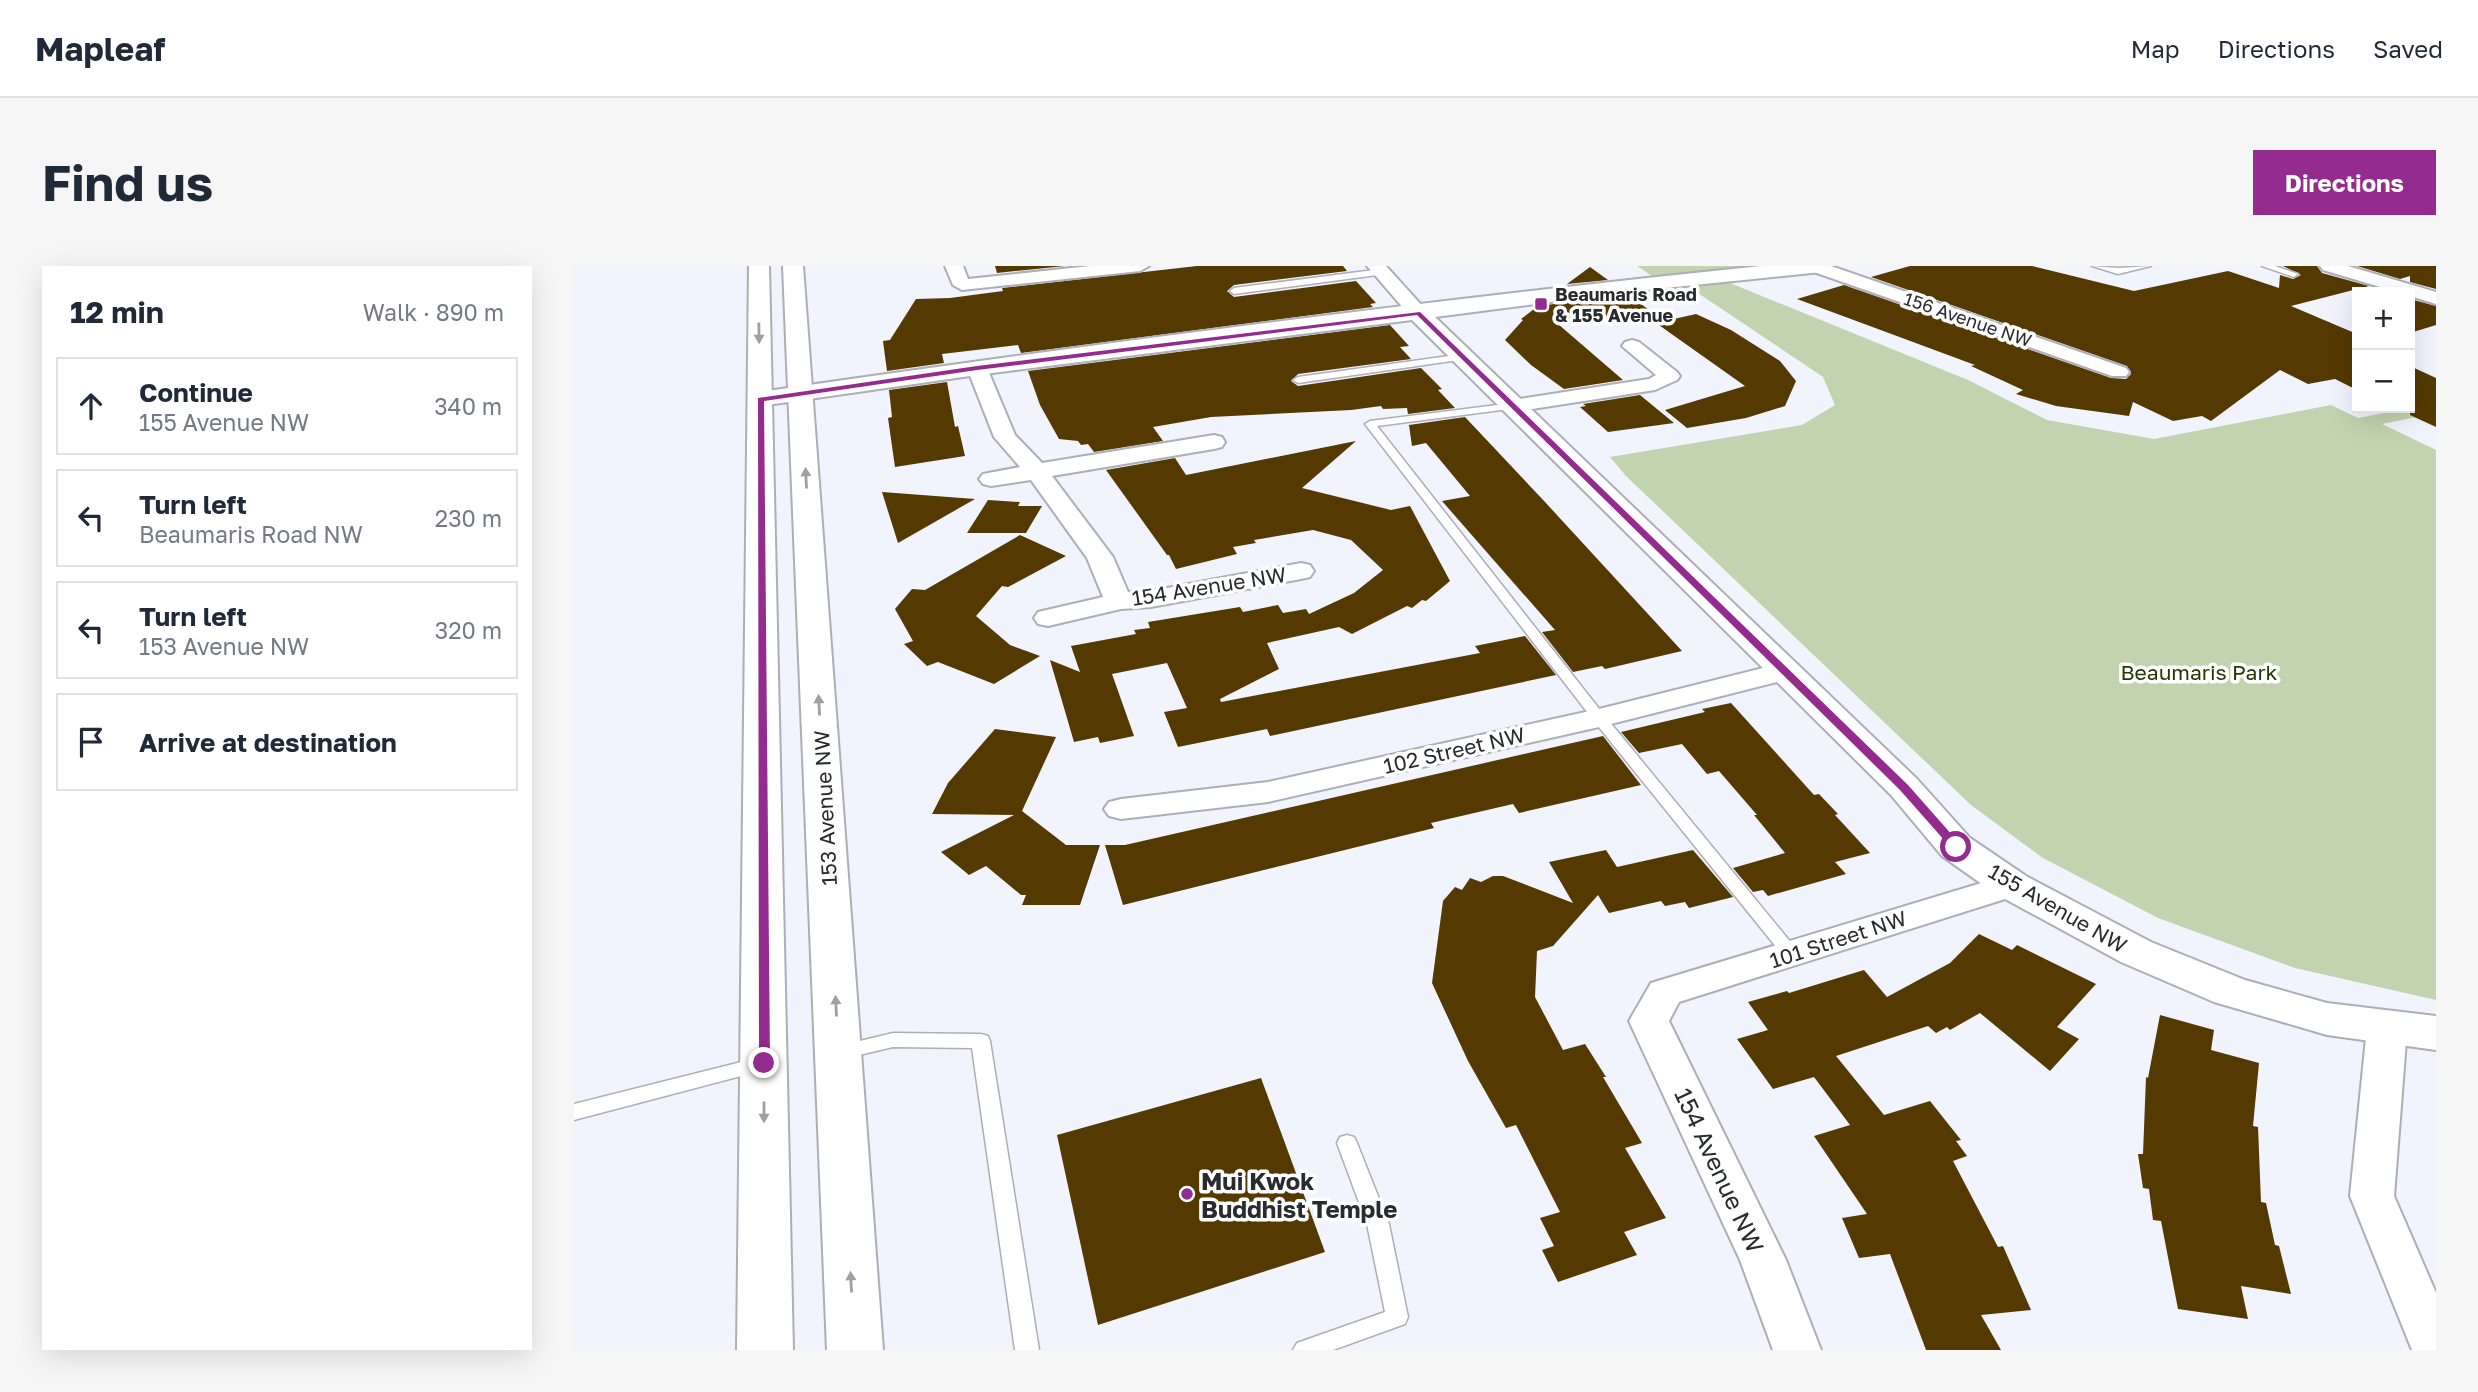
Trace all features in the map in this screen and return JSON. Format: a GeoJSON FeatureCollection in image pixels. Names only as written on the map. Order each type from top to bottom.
{"type":"FeatureCollection","features":[{"type":"Feature","properties":{"kind":"main road"},"geometry":{"type":"LineString","coordinates":[[759,266],[765,1350]]}},
{"type":"Feature","properties":{"kind":"main road","name":"153 Avenue NW"},"geometry":{"type":"LineString","coordinates":[[793,266],[855,1350]]}},
{"type":"Feature","properties":{"kind":"main road"},"geometry":{"type":"LineString","coordinates":[[760,400],[977,368],[1636,285],[1819,266]]}},
{"type":"Feature","properties":{"kind":"main road","name":"155 Avenue NW"},"geometry":{"type":"LineString","coordinates":[[1418,313],[1904,788],[1956,847],[2011,884],[2136,952],[2230,991],[2328,1019],[2436,1033]]}},
{"type":"Feature","properties":{"kind":"street"},"geometry":{"type":"LineString","coordinates":[[954,266],[962,285],[1140,266]]}},
{"type":"Feature","properties":{"kind":"street","name":"156 Avenue NW"},"geometry":{"type":"LineString","coordinates":[[1819,266],[2119,372]]}},
{"type":"Feature","properties":{"kind":"street"},"geometry":{"type":"LineString","coordinates":[[2329,266],[2436,298]]}},
{"type":"Feature","properties":{"kind":"street","name":"155 Avenue NW"},"geometry":{"type":"LineString","coordinates":[[1379,269],[1418,313]]}},
{"type":"Feature","properties":{"kind":"street"},"geometry":{"type":"LineString","coordinates":[[1513,406],[1655,384],[1671,376],[1632,346]]}},
{"type":"Feature","properties":{"kind":"street","name":"154 Avenue NW"},"geometry":{"type":"LineString","coordinates":[[977,368],[1005,438],[1037,472],[1100,557],[1118,601]]}},
{"type":"Feature","properties":{"kind":"street"},"geometry":{"type":"LineString","coordinates":[[991,479],[1214,442]]}},
{"type":"Feature","properties":{"kind":"street","name":"154 Avenue NW"},"geometry":{"type":"LineString","coordinates":[[1048,618],[1096,609],[1118,601],[1152,598],[1301,571]]}},
{"type":"Feature","properties":{"kind":"street","name":"102 Street NW"},"geometry":{"type":"LineString","coordinates":[[1121,809],[1268,792],[1599,718],[1783,672]]}},
{"type":"Feature","properties":{"kind":"street","name":"101 Street NW"},"geometry":{"type":"LineString","coordinates":[[1665,993],[2011,884]]}},
{"type":"Feature","properties":{"kind":"street","name":"154 Avenue NW"},"geometry":{"type":"LineString","coordinates":[[1665,993],[1649,1021],[1763,1260],[1797,1350]]}},
{"type":"Feature","properties":{"kind":"street"},"geometry":{"type":"LineString","coordinates":[[2387,1028],[2372,1196],[2436,1350]]}},
{"type":"Feature","properties":{"kind":"lane"},"geometry":{"type":"LineString","coordinates":[[2096,266],[2118,271],[2147,266]]}},
{"type":"Feature","properties":{"kind":"lane"},"geometry":{"type":"LineString","coordinates":[[2266,266],[2294,274]]}},
{"type":"Feature","properties":{"kind":"lane"},"geometry":{"type":"LineString","coordinates":[[1234,291],[1379,269]]}},
{"type":"Feature","properties":{"kind":"lane"},"geometry":{"type":"LineString","coordinates":[[1298,380],[1463,357]]}},
{"type":"Feature","properties":{"kind":"lane"},"geometry":{"type":"LineString","coordinates":[[1513,406],[1370,424],[1599,718],[1791,954]]}},
{"type":"Feature","properties":{"kind":"lane"},"geometry":{"type":"LineString","coordinates":[[839,1053],[893,1040],[981,1041],[1027,1350]]}},
{"type":"Feature","properties":{"kind":"lane"},"geometry":{"type":"LineString","coordinates":[[574,1112],[764,1063]]}},
{"type":"Feature","properties":{"kind":"lane"},"geometry":{"type":"LineString","coordinates":[[1305,1350],[1397,1317],[1378,1224],[1347,1143]]}},
{"type":"Feature","properties":{"kind":"green space"},"geometry":{"type":"Polygon","coordinates":[[[1637,266],[1737,266],[1741,269],[1652,276],[1637,266]]]}},
{"type":"Feature","properties":{"kind":"green space","name":"Beaumaris Park"},"geometry":{"type":"Polygon","coordinates":[[[1730,283],[1968,380],[2047,420],[2154,439],[2331,405],[2358,418],[2384,413],[2415,413],[2415,407],[2436,403],[2436,413],[2382,424],[2436,450],[2436,1000],[2295,968],[2158,918],[2043,858],[1971,805],[1626,476],[1610,457],[1802,425],[1835,405],[1823,377],[1689,287],[1730,283]]]}},
{"type":"Feature","properties":{"kind":"building"},"geometry":{"type":"Polygon","coordinates":[[[995,266],[1065,266],[997,273],[995,266]]]}},
{"type":"Feature","properties":{"kind":"building"},"geometry":{"type":"Polygon","coordinates":[[[1197,266],[1343,266],[1347,271],[1234,285],[1227,291],[1234,297],[1356,281],[1376,303],[1370,304],[1373,307],[1021,353],[1018,345],[942,354],[944,363],[887,371],[883,341],[890,340],[916,299],[950,298],[1003,291],[1002,288],[1197,266]]]}},
{"type":"Feature","properties":{"kind":"building"},"geometry":{"type":"Polygon","coordinates":[[[1910,266],[2032,266],[2134,291],[2228,271],[2279,288],[2280,275],[2293,279],[2301,275],[2283,266],[2317,266],[2322,273],[2369,286],[2352,287],[2352,290],[2291,306],[2352,332],[2352,388],[2335,379],[2308,384],[2280,370],[2211,421],[2202,416],[2173,421],[2133,402],[2129,416],[2056,406],[2016,394],[2023,390],[1971,366],[1975,365],[1797,299],[1844,285],[2111,378],[2126,379],[2131,374],[2127,366],[1871,277],[1910,266]]]}},
{"type":"Feature","properties":{"kind":"building"},"geometry":{"type":"Polygon","coordinates":[[[2357,266],[2436,266],[2436,289],[2410,282],[2410,276],[2400,279],[2357,266]]]}},
{"type":"Feature","properties":{"kind":"building"},"geometry":{"type":"Polygon","coordinates":[[[1590,267],[1608,280],[1567,284],[1590,267]]]}},
{"type":"Feature","properties":{"kind":"building"},"geometry":{"type":"Polygon","coordinates":[[[1628,295],[1665,321],[1696,314],[1731,330],[1780,361],[1796,381],[1785,406],[1746,418],[1687,428],[1665,410],[1745,386],[1656,323],[1659,323],[1619,321],[1558,324],[1623,380],[1564,389],[1531,365],[1505,340],[1523,320],[1521,319],[1538,306],[1628,295]]]}},
{"type":"Feature","properties":{"kind":"building"},"geometry":{"type":"Polygon","coordinates":[[[2415,300],[2436,306],[2436,325],[2415,331],[2415,300]]]}},
{"type":"Feature","properties":{"kind":"building"},"geometry":{"type":"Polygon","coordinates":[[[1390,325],[1409,346],[1400,347],[1411,359],[1298,374],[1291,381],[1298,386],[1421,368],[1442,389],[1438,390],[1455,408],[1408,414],[1407,408],[1383,409],[1381,406],[1211,417],[1153,427],[1163,441],[1094,452],[1088,444],[1081,445],[1078,441],[1059,439],[1040,405],[1028,371],[1390,325]]]}},
{"type":"Feature","properties":{"kind":"building"},"geometry":{"type":"Polygon","coordinates":[[[2415,368],[2436,378],[2436,427],[2410,415],[2415,413],[2415,368]]]}},
{"type":"Feature","properties":{"kind":"building"},"geometry":{"type":"Polygon","coordinates":[[[947,382],[955,427],[958,426],[965,456],[895,467],[888,418],[892,417],[889,390],[947,382]]]}},
{"type":"Feature","properties":{"kind":"building"},"geometry":{"type":"Polygon","coordinates":[[[1640,395],[1674,423],[1608,432],[1580,407],[1586,406],[1583,404],[1640,395]]]}},
{"type":"Feature","properties":{"kind":"building"},"geometry":{"type":"Polygon","coordinates":[[[1465,417],[1682,651],[1605,669],[1602,666],[1573,672],[1542,632],[1555,630],[1442,501],[1470,496],[1426,443],[1412,446],[1409,425],[1465,417]]]}},
{"type":"Feature","properties":{"kind":"building"},"geometry":{"type":"Polygon","coordinates":[[[1356,441],[1302,488],[1391,510],[1410,506],[1450,581],[1426,601],[1422,600],[1412,608],[1407,606],[1352,634],[1339,627],[1267,643],[1279,669],[1220,699],[1221,702],[1480,653],[1475,646],[1525,636],[1556,675],[1270,736],[1267,729],[1178,747],[1164,712],[1187,708],[1167,663],[1112,674],[1134,736],[1100,743],[1098,737],[1074,742],[1050,660],[1080,672],[1071,646],[1136,634],[1134,630],[1150,628],[1148,622],[1240,607],[1243,612],[1278,605],[1283,613],[1306,609],[1309,614],[1354,593],[1383,570],[1351,540],[1313,530],[1254,540],[1256,543],[1233,547],[1237,554],[1176,569],[1169,555],[1106,470],[1175,458],[1186,475],[1356,441]]]}},
{"type":"Feature","properties":{"kind":"building"},"geometry":{"type":"Polygon","coordinates":[[[882,492],[975,499],[898,543],[882,492]]]}},
{"type":"Feature","properties":{"kind":"building"},"geometry":{"type":"Polygon","coordinates":[[[988,500],[1020,502],[1018,506],[1042,506],[1026,533],[967,533],[988,500]]]}},
{"type":"Feature","properties":{"kind":"building"},"geometry":{"type":"Polygon","coordinates":[[[1020,535],[1066,556],[1008,587],[1002,586],[976,616],[1010,645],[1040,656],[994,684],[938,662],[927,666],[904,644],[913,641],[895,609],[912,589],[925,590],[1020,535]]]}},
{"type":"Feature","properties":{"kind":"building"},"geometry":{"type":"Polygon","coordinates":[[[1731,703],[1814,795],[1819,794],[1838,814],[1835,815],[1870,853],[1835,862],[1846,874],[1768,896],[1763,890],[1753,892],[1733,868],[1785,853],[1754,815],[1757,815],[1719,771],[1707,774],[1682,744],[1639,753],[1621,732],[1731,703]]]}},
{"type":"Feature","properties":{"kind":"building"},"geometry":{"type":"Polygon","coordinates":[[[995,729],[1056,737],[1022,811],[1066,845],[1100,845],[1080,905],[1022,905],[1026,895],[1021,895],[986,866],[969,875],[941,852],[1014,815],[932,814],[948,783],[995,729]]]}},
{"type":"Feature","properties":{"kind":"building"},"geometry":{"type":"Polygon","coordinates":[[[1603,736],[1641,785],[1519,813],[1513,804],[1431,823],[1434,828],[1123,905],[1105,845],[1125,845],[1603,736]]]}},
{"type":"Feature","properties":{"kind":"building"},"geometry":{"type":"Polygon","coordinates":[[[1606,850],[1617,867],[1693,850],[1733,897],[1689,908],[1685,902],[1665,906],[1661,901],[1609,913],[1598,895],[1553,946],[1537,951],[1535,997],[1563,1050],[1585,1044],[1606,1077],[1603,1077],[1642,1143],[1625,1148],[1666,1218],[1624,1232],[1637,1255],[1558,1282],[1542,1250],[1554,1246],[1540,1218],[1560,1212],[1516,1125],[1506,1128],[1468,1061],[1432,983],[1443,901],[1455,887],[1462,890],[1470,878],[1481,882],[1493,876],[1503,876],[1573,903],[1549,862],[1606,850]]]}},
{"type":"Feature","properties":{"kind":"building"},"geometry":{"type":"Polygon","coordinates":[[[1979,934],[2012,950],[2017,945],[2096,984],[2057,1027],[2079,1039],[2050,1071],[1980,1013],[1950,1030],[1947,1027],[1936,1033],[1928,1026],[1836,1056],[1884,1115],[1930,1101],[1961,1140],[1956,1141],[1967,1156],[1953,1161],[1998,1247],[2003,1246],[2031,1310],[1981,1315],[2001,1350],[1926,1350],[1890,1254],[1859,1258],[1842,1218],[1867,1214],[1814,1136],[1850,1125],[1814,1077],[1773,1089],[1737,1039],[1768,1030],[1748,1002],[1787,991],[1789,993],[1864,970],[1887,997],[1950,963],[1979,934]]]}},
{"type":"Feature","properties":{"kind":"building"},"geometry":{"type":"Polygon","coordinates":[[[2160,1015],[2214,1030],[2211,1050],[2259,1063],[2253,1126],[2258,1127],[2261,1202],[2266,1203],[2275,1245],[2279,1246],[2291,1294],[2241,1286],[2248,1319],[2178,1309],[2161,1221],[2153,1220],[2149,1189],[2143,1188],[2138,1154],[2143,1154],[2146,1077],[2148,1078],[2160,1015]]]}},
{"type":"Feature","properties":{"kind":"building","name":"Mui Kwok Buddhist Temple"},"geometry":{"type":"Polygon","coordinates":[[[1261,1078],[1325,1252],[1098,1325],[1057,1135],[1261,1078]]]}},
{"type":"Feature","properties":{"kind":"place","name":"Beaumaris Road & 155 Avenue"},"geometry":{"type":"Point","coordinates":[1541,304]}},
{"type":"Feature","properties":{"kind":"place","name":"Mui Kwok Buddhist Temple"},"geometry":{"type":"Point","coordinates":[1187,1194]}},
{"type":"Feature","properties":{"kind":"route"},"geometry":{"type":"LineString","coordinates":[[764,1063],[760,400],[977,368],[1418,313],[1904,788],[1956,847]]}}]}
